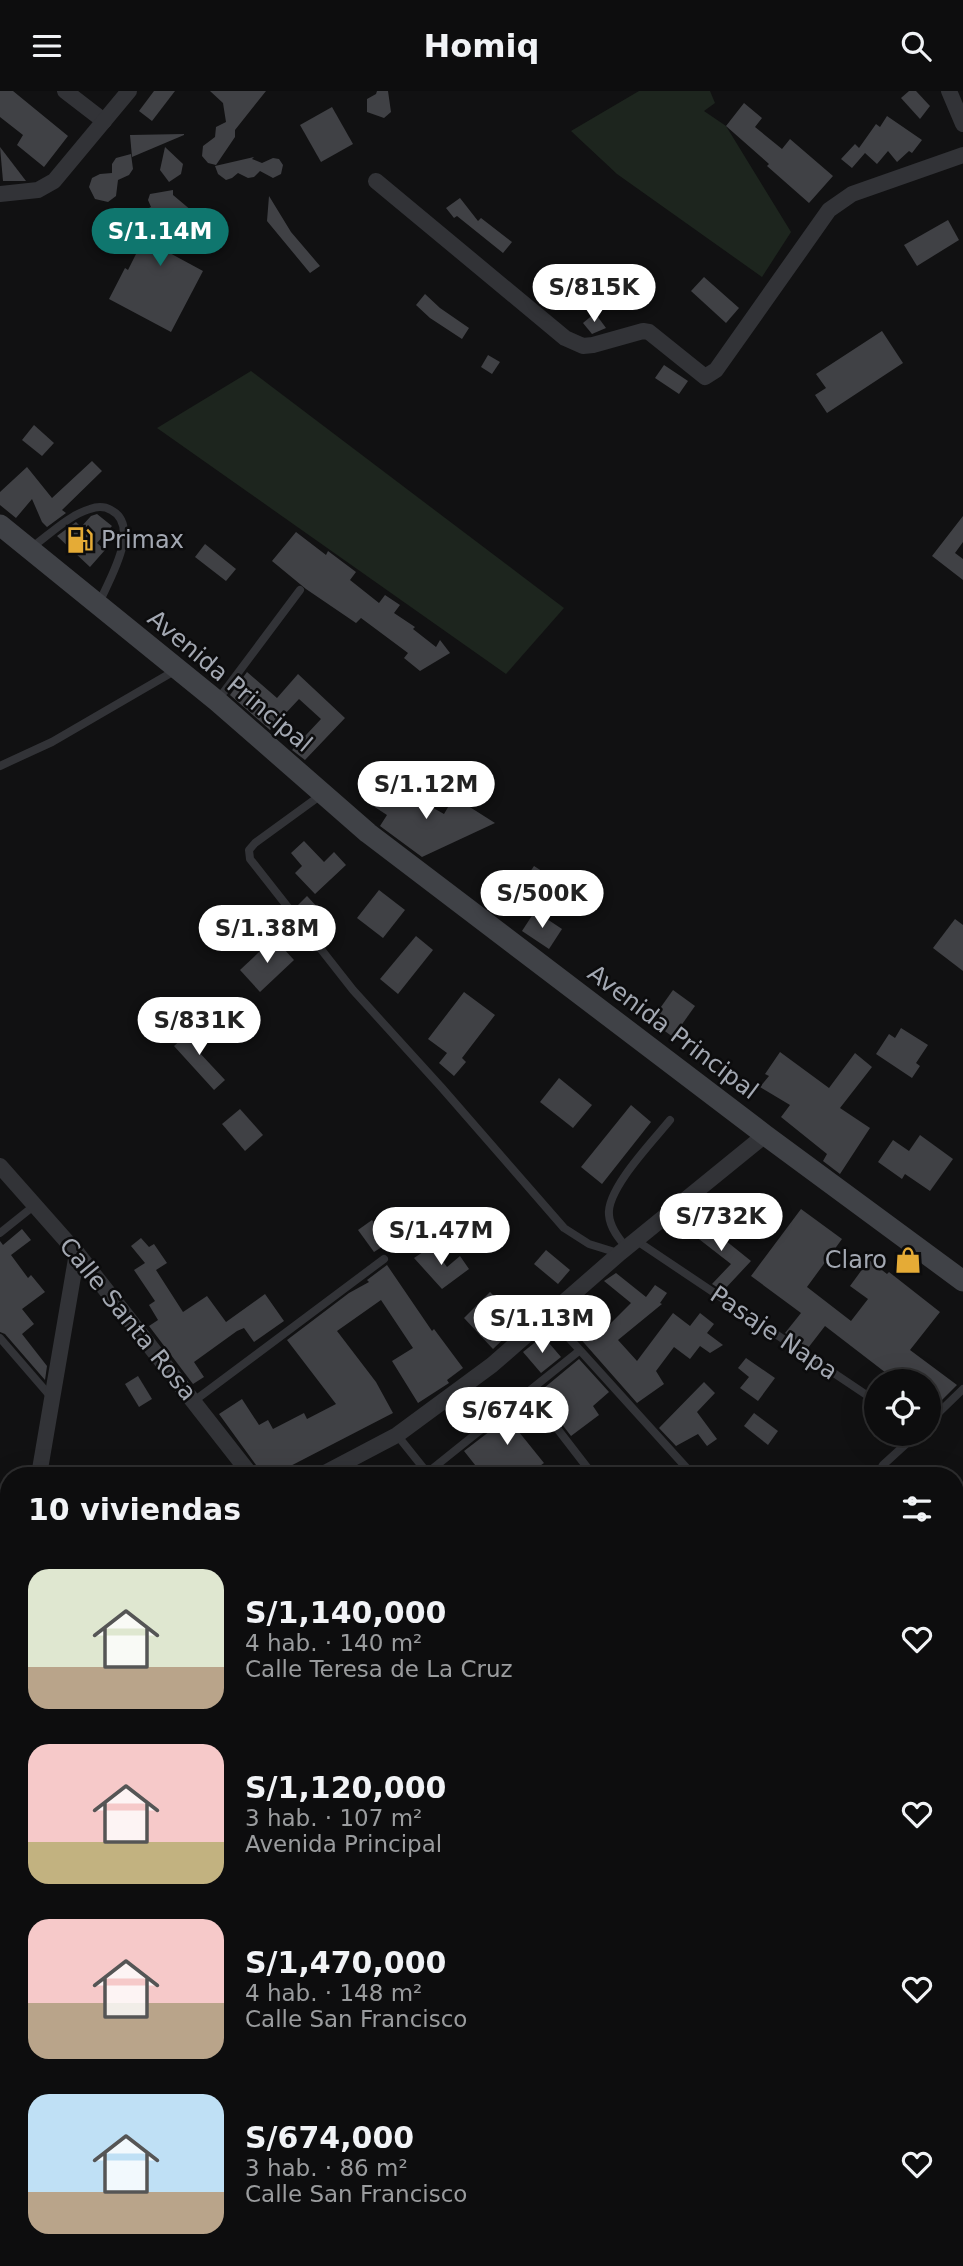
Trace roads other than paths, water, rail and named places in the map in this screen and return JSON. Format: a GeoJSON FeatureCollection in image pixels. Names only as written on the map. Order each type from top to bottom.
{"type":"FeatureCollection","features":[{"type":"Feature","properties":{"kind":"main road","name":"Avenida Principal"},"geometry":{"type":"LineString","coordinates":[[0,526],[176,670],[218,701],[368,833],[765,1135],[963,1281]]}},
{"type":"Feature","properties":{"kind":"street"},"geometry":{"type":"LineString","coordinates":[[65,91],[104,121]]}},
{"type":"Feature","properties":{"kind":"street"},"geometry":{"type":"LineString","coordinates":[[0,194],[38,190],[54,180],[129,91]]}},
{"type":"Feature","properties":{"kind":"street"},"geometry":{"type":"LineString","coordinates":[[949,91],[963,124]]}},
{"type":"Feature","properties":{"kind":"street"},"geometry":{"type":"LineString","coordinates":[[376,181],[575,344],[593,345],[643,331],[649,332],[705,377],[716,370],[829,210],[852,194],[963,155]]}},
{"type":"Feature","properties":{"kind":"street"},"geometry":{"type":"LineString","coordinates":[[336,1467],[397,1435],[492,1365],[628,1247],[765,1135]]}},
{"type":"Feature","properties":{"kind":"street","name":"Calle Santa Rosa"},"geometry":{"type":"LineString","coordinates":[[0,1166],[77,1252],[245,1467]]}},
{"type":"Feature","properties":{"kind":"street"},"geometry":{"type":"LineString","coordinates":[[40,1467],[77,1252]]}},
{"type":"Feature","properties":{"kind":"lane"},"geometry":{"type":"LineString","coordinates":[[29,549],[90,509],[104,506],[117,513],[125,525],[125,540],[98,606]]}},
{"type":"Feature","properties":{"kind":"lane"},"geometry":{"type":"LineString","coordinates":[[218,701],[300,590]]}},
{"type":"Feature","properties":{"kind":"lane"},"geometry":{"type":"LineString","coordinates":[[0,766],[52,742],[176,670]]}},
{"type":"Feature","properties":{"kind":"lane"},"geometry":{"type":"LineString","coordinates":[[323,793],[255,843],[249,851],[250,859],[353,990],[564,1228],[589,1244],[628,1247]]}},
{"type":"Feature","properties":{"kind":"lane"},"geometry":{"type":"LineString","coordinates":[[628,1247],[612,1227],[610,1203],[617,1189],[670,1119]]}},
{"type":"Feature","properties":{"kind":"lane"},"geometry":{"type":"LineString","coordinates":[[0,1233],[35,1205]]}},
{"type":"Feature","properties":{"kind":"lane","name":"Pasaje Napa"},"geometry":{"type":"LineString","coordinates":[[628,1247],[864,1394]]}},
{"type":"Feature","properties":{"kind":"lane"},"geometry":{"type":"LineString","coordinates":[[194,1401],[384,1259]]}},
{"type":"Feature","properties":{"kind":"lane"},"geometry":{"type":"LineString","coordinates":[[549,1316],[686,1467]]}},
{"type":"Feature","properties":{"kind":"lane"},"geometry":{"type":"LineString","coordinates":[[0,1338],[52,1397]]}},
{"type":"Feature","properties":{"kind":"lane"},"geometry":{"type":"LineString","coordinates":[[437,1467],[579,1351]]}},
{"type":"Feature","properties":{"kind":"lane"},"geometry":{"type":"LineString","coordinates":[[941,1410],[963,1389]]}},
{"type":"Feature","properties":{"kind":"lane"},"geometry":{"type":"LineString","coordinates":[[529,1392],[587,1467]]}},
{"type":"Feature","properties":{"kind":"lane"},"geometry":{"type":"LineString","coordinates":[[397,1435],[422,1467]]}},
{"type":"Feature","properties":{"kind":"lane"},"geometry":{"type":"LineString","coordinates":[[882,1467],[904,1446]]}},
{"type":"Feature","properties":{"kind":"place","name":"Primax"},"geometry":{"type":"Point","coordinates":[80,540]}},
{"type":"Feature","properties":{"kind":"place","name":"Claro"},"geometry":{"type":"Point","coordinates":[908,1260]}}]}
